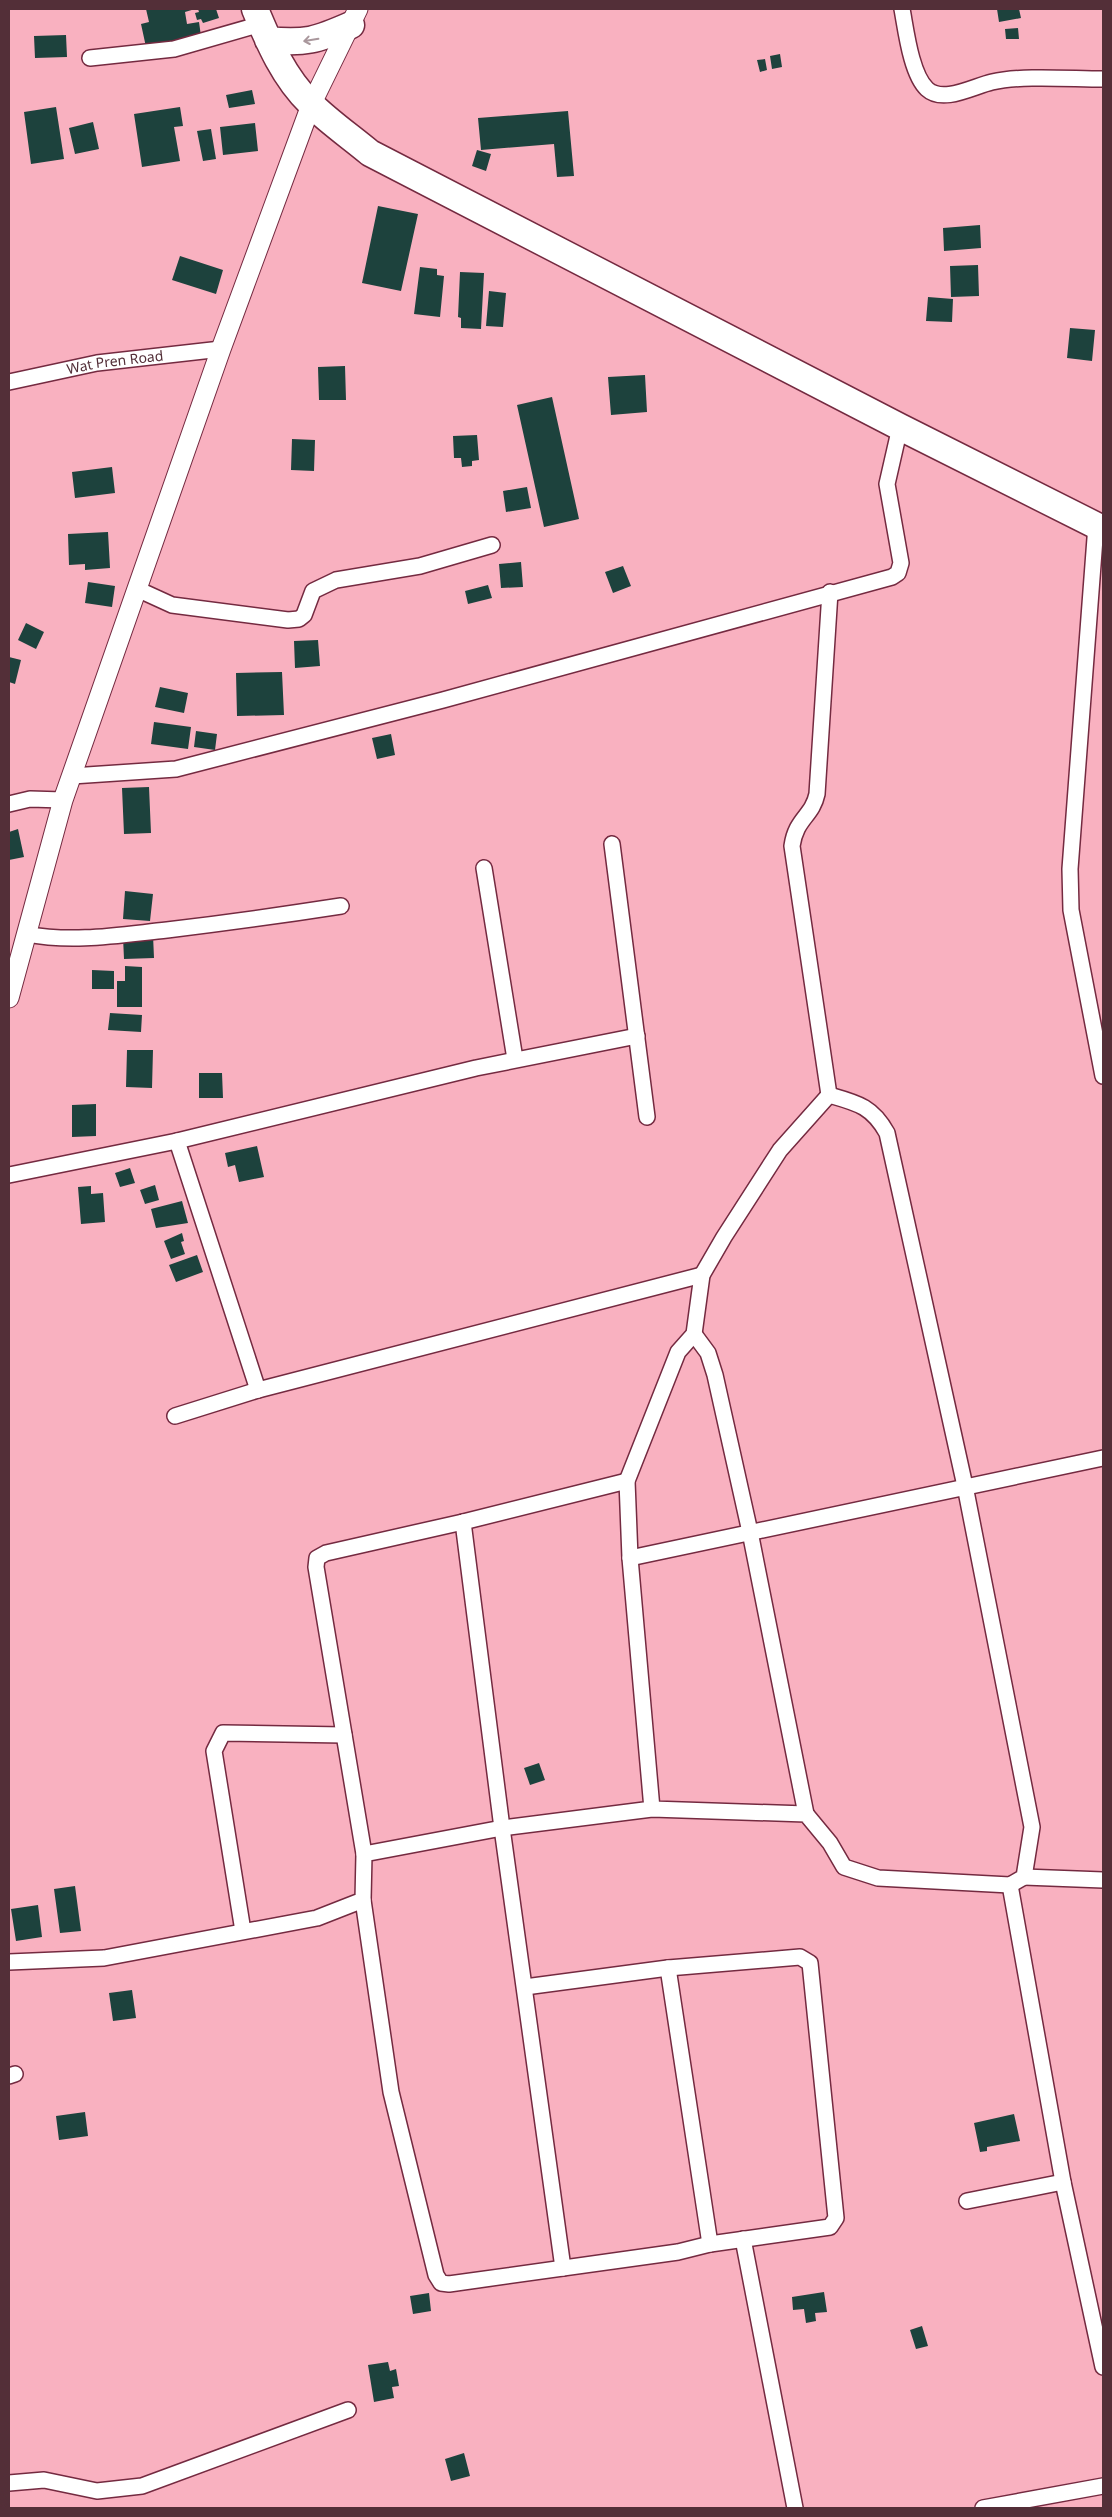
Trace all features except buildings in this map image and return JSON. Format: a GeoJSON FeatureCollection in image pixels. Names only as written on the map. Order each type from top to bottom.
{"type":"FeatureCollection","features":[{"type":"Feature","properties":{"kind":"highway"},"geometry":{"type":"LineString","coordinates":[[261,24],[291,43],[316,40],[354,17]]}},
{"type":"Feature","properties":{"kind":"highway"},"geometry":{"type":"LineString","coordinates":[[261,24],[280,64],[311,105],[370,153],[900,427],[1099,527]]}},
{"type":"Feature","properties":{"kind":"street"},"geometry":{"type":"LineString","coordinates":[[902,9],[913,61],[923,84],[936,94],[949,94],[1007,80],[1103,79]]}},
{"type":"Feature","properties":{"kind":"street"},"geometry":{"type":"LineString","coordinates":[[9,998],[35,936],[63,800],[220,348],[311,105],[354,17]]}},
{"type":"Feature","properties":{"kind":"street"},"geometry":{"type":"LineString","coordinates":[[90,58],[174,49],[261,24]]}},
{"type":"Feature","properties":{"kind":"street","name":"Wat Pren Road"},"geometry":{"type":"LineString","coordinates":[[9,382],[98,363],[220,348]]}},
{"type":"Feature","properties":{"kind":"street"},"geometry":{"type":"LineString","coordinates":[[72,776],[176,769],[443,700],[830,592],[892,577],[898,573],[901,563],[887,484],[900,427]]}},
{"type":"Feature","properties":{"kind":"street"},"geometry":{"type":"LineString","coordinates":[[1099,527],[1070,869],[1071,910],[1103,1076]]}},
{"type":"Feature","properties":{"kind":"street"},"geometry":{"type":"LineString","coordinates":[[137,589],[172,605],[288,620],[299,619],[304,615],[313,591],[320,586],[336,580],[420,566],[492,545]]}},
{"type":"Feature","properties":{"kind":"street"},"geometry":{"type":"LineString","coordinates":[[829,1095],[792,846],[797,824],[814,806],[817,794],[830,592]]}},
{"type":"Feature","properties":{"kind":"street"},"geometry":{"type":"LineString","coordinates":[[9,804],[30,799],[63,800]]}},
{"type":"Feature","properties":{"kind":"street"},"geometry":{"type":"LineString","coordinates":[[612,844],[647,1118]]}},
{"type":"Feature","properties":{"kind":"street"},"geometry":{"type":"LineString","coordinates":[[484,868],[515,1059]]}},
{"type":"Feature","properties":{"kind":"street"},"geometry":{"type":"LineString","coordinates":[[35,936],[64,939],[99,939],[268,918],[341,906]]}},
{"type":"Feature","properties":{"kind":"street"},"geometry":{"type":"LineString","coordinates":[[9,1175],[177,1142],[515,1059],[637,1036]]}},
{"type":"Feature","properties":{"kind":"street"},"geometry":{"type":"LineString","coordinates":[[652,1809],[630,1558],[627,1481],[678,1352],[694,1334],[702,1275],[724,1236],[780,1150],[829,1095]]}},
{"type":"Feature","properties":{"kind":"street"},"geometry":{"type":"LineString","coordinates":[[829,1095],[862,1104],[879,1119],[887,1133],[965,1486],[1032,1827],[1024,1877]]}},
{"type":"Feature","properties":{"kind":"street"},"geometry":{"type":"LineString","coordinates":[[177,1142],[258,1390]]}},
{"type":"Feature","properties":{"kind":"street"},"geometry":{"type":"LineString","coordinates":[[176,1416],[258,1390],[702,1275]]}},
{"type":"Feature","properties":{"kind":"street"},"geometry":{"type":"LineString","coordinates":[[694,1334],[708,1353],[715,1375],[750,1532],[806,1814],[830,1843],[844,1867],[878,1878],[1010,1885],[1024,1877],[1103,1880]]}},
{"type":"Feature","properties":{"kind":"street"},"geometry":{"type":"LineString","coordinates":[[630,1558],[1103,1458]]}},
{"type":"Feature","properties":{"kind":"street"},"geometry":{"type":"LineString","coordinates":[[525,1987],[668,1968],[800,1957],[810,1963],[836,2218],[830,2227],[710,2244],[678,2252],[449,2284],[441,2283],[436,2275],[391,2092],[363,1900],[364,1854],[316,1567],[318,1558],[326,1552],[463,1522],[627,1481]]}},
{"type":"Feature","properties":{"kind":"street"},"geometry":{"type":"LineString","coordinates":[[463,1522],[502,1828],[563,2268]]}},
{"type":"Feature","properties":{"kind":"street"},"geometry":{"type":"LineString","coordinates":[[243,1931],[214,1751],[223,1733],[344,1735]]}},
{"type":"Feature","properties":{"kind":"street"},"geometry":{"type":"LineString","coordinates":[[364,1854],[502,1828],[652,1809],[806,1814]]}},
{"type":"Feature","properties":{"kind":"street"},"geometry":{"type":"LineString","coordinates":[[1010,1885],[1063,2182],[1103,2367]]}},
{"type":"Feature","properties":{"kind":"street"},"geometry":{"type":"LineString","coordinates":[[9,1962],[104,1958],[317,1918],[363,1900]]}},
{"type":"Feature","properties":{"kind":"street"},"geometry":{"type":"LineString","coordinates":[[668,1968],[710,2244]]}},
{"type":"Feature","properties":{"kind":"street"},"geometry":{"type":"LineString","coordinates":[[967,2201],[1063,2182]]}},
{"type":"Feature","properties":{"kind":"street"},"geometry":{"type":"LineString","coordinates":[[743,2240],[795,2508]]}},
{"type":"Feature","properties":{"kind":"street"},"geometry":{"type":"LineString","coordinates":[[9,2483],[44,2480],[97,2491],[142,2486],[348,2410]]}},
{"type":"Feature","properties":{"kind":"street"},"geometry":{"type":"LineString","coordinates":[[983,2508],[1103,2486]]}}]}
